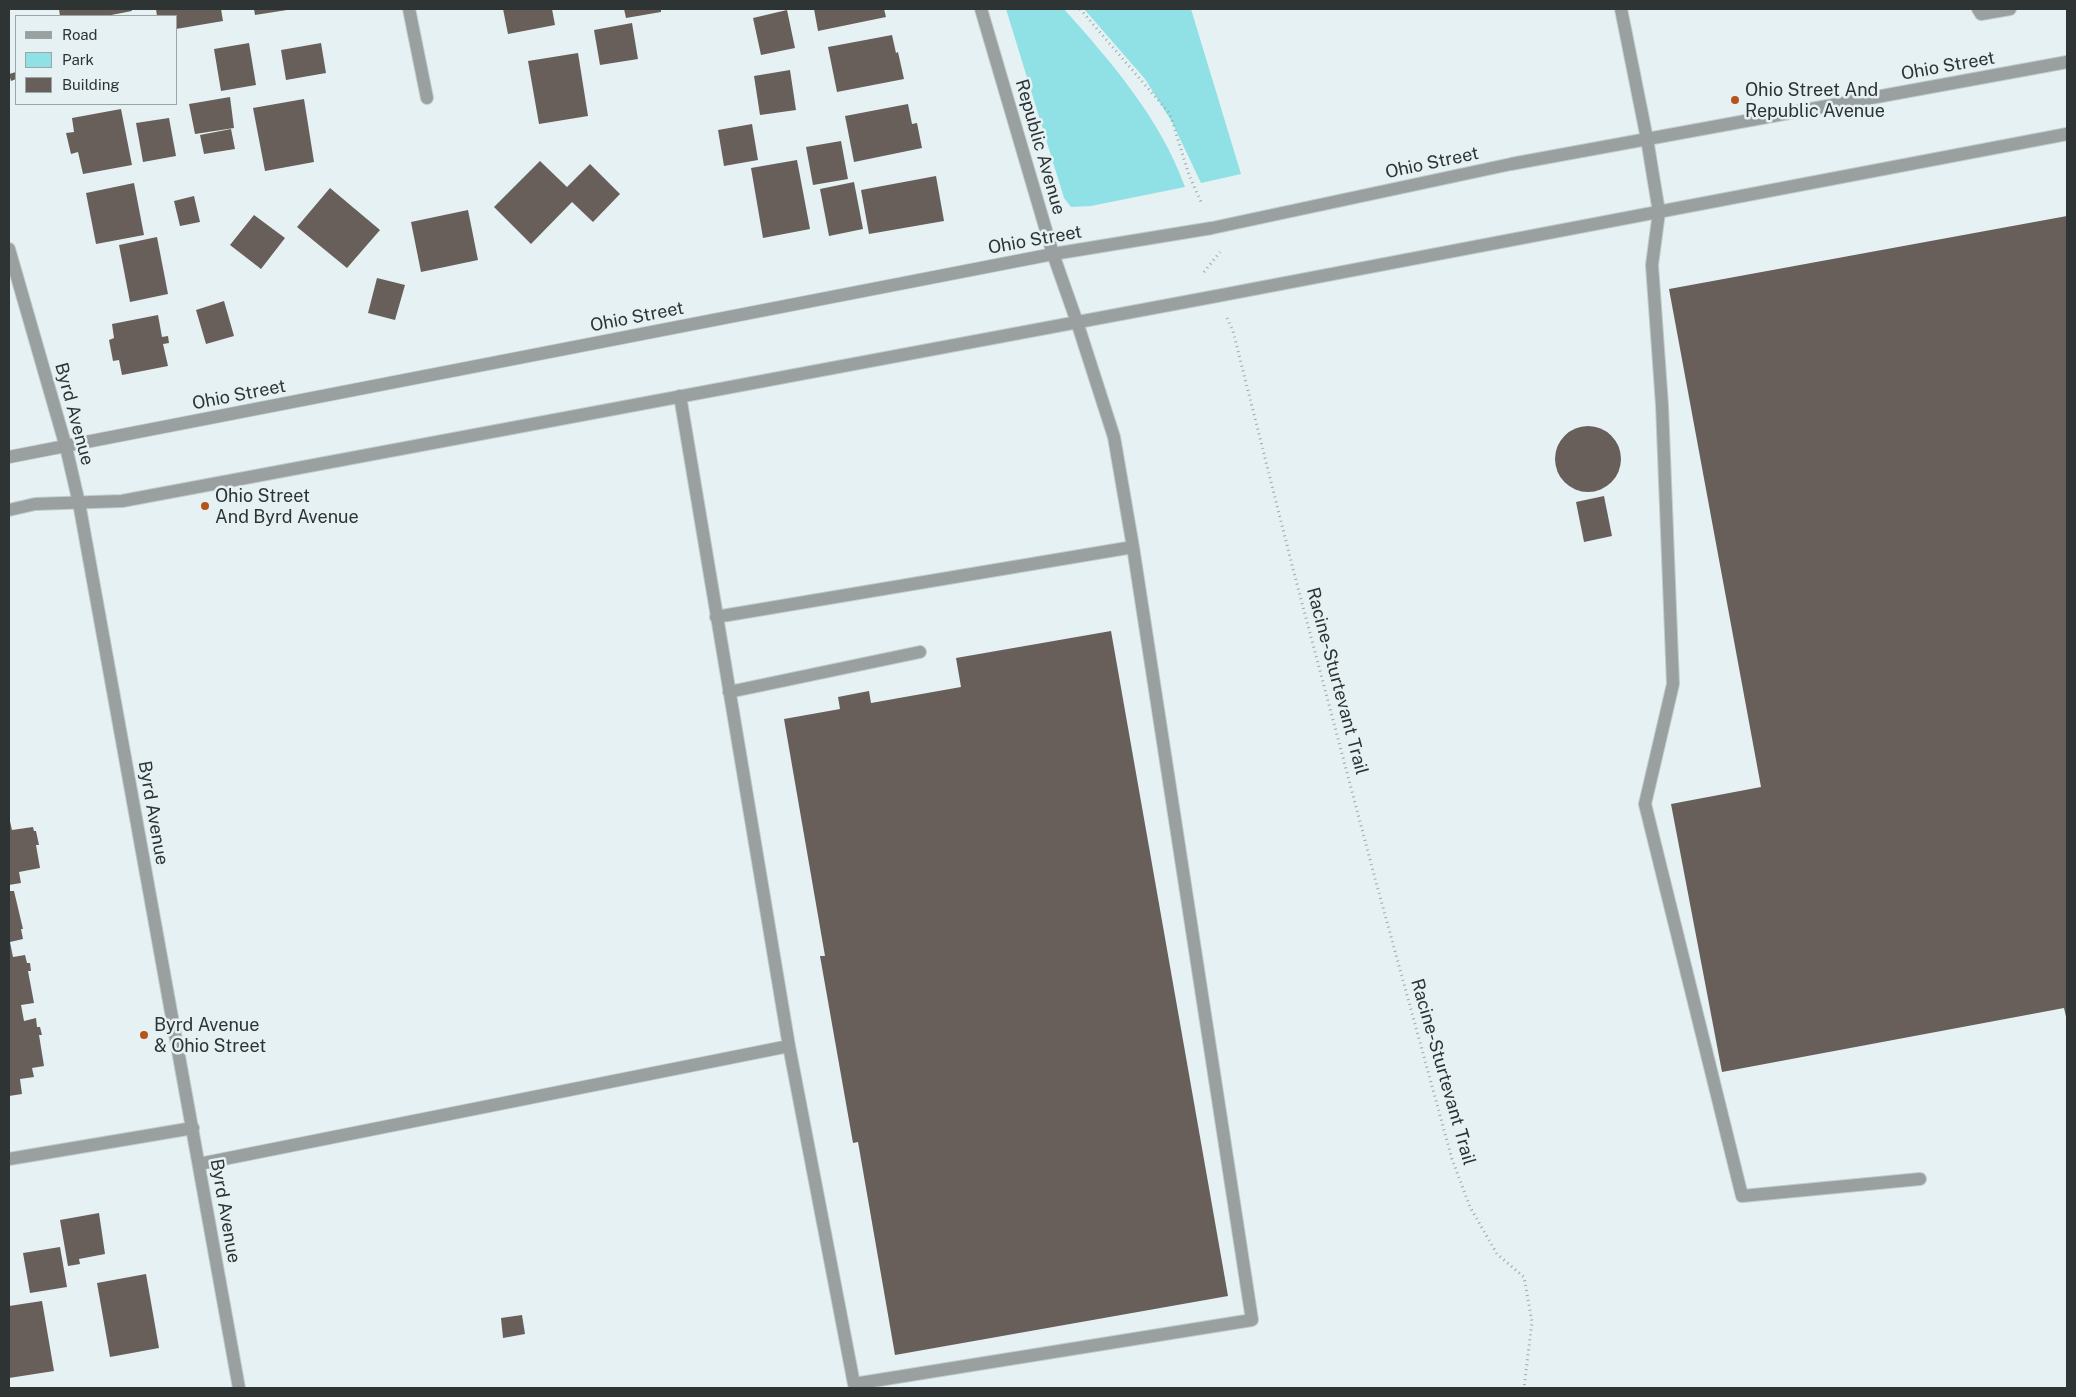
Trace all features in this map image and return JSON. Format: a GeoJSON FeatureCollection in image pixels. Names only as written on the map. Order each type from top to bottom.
{"type":"FeatureCollection","features":[{"type":"Feature","properties":{"kind":"street"},"geometry":{"type":"LineString","coordinates":[[409,9],[427,98]]}},
{"type":"Feature","properties":{"kind":"street","name":"Republic Avenue"},"geometry":{"type":"LineString","coordinates":[[789,1046],[854,1384],[1252,1320],[1133,547],[1114,437],[1053,254],[981,9]]}},
{"type":"Feature","properties":{"kind":"street"},"geometry":{"type":"LineString","coordinates":[[1621,9],[1647,139],[1659,212],[1652,266],[1662,405],[1673,684],[1645,804],[1742,1196],[1920,1179]]}},
{"type":"Feature","properties":{"kind":"street"},"geometry":{"type":"LineString","coordinates":[[1978,9],[1981,14],[2010,9]]}},
{"type":"Feature","properties":{"kind":"street","name":"Ohio Street"},"geometry":{"type":"LineString","coordinates":[[9,457],[1053,254],[1212,228],[1511,164],[2067,62]]}},
{"type":"Feature","properties":{"kind":"street"},"geometry":{"type":"LineString","coordinates":[[9,510],[35,504],[122,501],[1217,296],[2067,134]]}},
{"type":"Feature","properties":{"kind":"street","name":"Byrd Avenue"},"geometry":{"type":"LineString","coordinates":[[9,249],[66,446],[79,503],[239,1388]]}},
{"type":"Feature","properties":{"kind":"street"},"geometry":{"type":"LineString","coordinates":[[199,1164],[789,1046],[680,396]]}},
{"type":"Feature","properties":{"kind":"street"},"geometry":{"type":"LineString","coordinates":[[716,617],[1133,547]]}},
{"type":"Feature","properties":{"kind":"street"},"geometry":{"type":"LineString","coordinates":[[729,692],[920,652]]}},
{"type":"Feature","properties":{"kind":"street"},"geometry":{"type":"LineString","coordinates":[[9,1159],[193,1128]]}},
{"type":"Feature","properties":{"kind":"path","name":"Racine-Sturtevant Trail"},"geometry":{"type":"LineString","coordinates":[[1080,9],[1170,114],[1189,175],[1212,228],[1224,247],[1204,273],[1233,331],[1310,636],[1452,1159],[1470,1207],[1497,1254],[1524,1277],[1532,1322],[1524,1388]]}},
{"type":"Feature","properties":{"kind":"green space"},"geometry":{"type":"Polygon","coordinates":[[[1006,9],[1064,9],[1133,92],[1162,138],[1175,162],[1185,187],[1091,206],[1071,207],[1064,198],[1006,9]]]}},
{"type":"Feature","properties":{"kind":"green space"},"geometry":{"type":"Polygon","coordinates":[[[1084,9],[1191,9],[1241,174],[1201,183],[1172,122],[1145,79],[1084,9]]]}},
{"type":"Feature","properties":{"kind":"building"},"geometry":{"type":"Polygon","coordinates":[[[59,9],[131,9],[132,11],[111,15],[60,15],[59,9]]]}},
{"type":"Feature","properties":{"kind":"building"},"geometry":{"type":"Polygon","coordinates":[[[156,9],[221,9],[223,21],[178,29],[178,15],[157,15],[156,9]]]}},
{"type":"Feature","properties":{"kind":"building"},"geometry":{"type":"Polygon","coordinates":[[[254,9],[287,9],[287,10],[255,15],[254,9]]]}},
{"type":"Feature","properties":{"kind":"building"},"geometry":{"type":"Polygon","coordinates":[[[503,9],[552,9],[555,25],[508,34],[503,9]]]}},
{"type":"Feature","properties":{"kind":"building"},"geometry":{"type":"Polygon","coordinates":[[[624,9],[661,9],[661,12],[626,18],[624,9]]]}},
{"type":"Feature","properties":{"kind":"building"},"geometry":{"type":"Polygon","coordinates":[[[814,9],[884,9],[886,17],[818,31],[814,9]]]}},
{"type":"Feature","properties":{"kind":"building"},"geometry":{"type":"Polygon","coordinates":[[[787,10],[795,48],[761,55],[753,18],[787,10]]]}},
{"type":"Feature","properties":{"kind":"building"},"geometry":{"type":"Polygon","coordinates":[[[632,23],[638,59],[600,65],[594,30],[632,23]]]}},
{"type":"Feature","properties":{"kind":"building"},"geometry":{"type":"Polygon","coordinates":[[[892,35],[904,79],[837,92],[828,47],[892,35]]]}},
{"type":"Feature","properties":{"kind":"building"},"geometry":{"type":"Polygon","coordinates":[[[249,43],[256,85],[221,91],[214,49],[249,43]]]}},
{"type":"Feature","properties":{"kind":"building"},"geometry":{"type":"Polygon","coordinates":[[[321,43],[326,73],[286,80],[281,50],[321,43]]]}},
{"type":"Feature","properties":{"kind":"building"},"geometry":{"type":"Polygon","coordinates":[[[578,53],[588,116],[539,124],[528,61],[578,53]]]}},
{"type":"Feature","properties":{"kind":"building"},"geometry":{"type":"Polygon","coordinates":[[[790,70],[796,110],[760,115],[754,76],[790,70]]]}},
{"type":"Feature","properties":{"kind":"building"},"geometry":{"type":"Polygon","coordinates":[[[15,72],[15,79],[11,81],[9,74],[15,72]]]}},
{"type":"Feature","properties":{"kind":"building"},"geometry":{"type":"Polygon","coordinates":[[[230,97],[234,128],[195,134],[189,104],[230,97]]]}},
{"type":"Feature","properties":{"kind":"building"},"geometry":{"type":"Polygon","coordinates":[[[304,99],[314,162],[265,171],[253,108],[304,99]]]}},
{"type":"Feature","properties":{"kind":"building"},"geometry":{"type":"Polygon","coordinates":[[[908,104],[912,124],[917,123],[922,148],[854,162],[845,116],[908,104]]]}},
{"type":"Feature","properties":{"kind":"building"},"geometry":{"type":"Polygon","coordinates":[[[121,109],[132,165],[83,174],[78,152],[71,154],[66,133],[74,132],[72,118],[121,109]]]}},
{"type":"Feature","properties":{"kind":"building"},"geometry":{"type":"Polygon","coordinates":[[[169,118],[176,156],[143,162],[136,123],[169,118]]]}},
{"type":"Feature","properties":{"kind":"building"},"geometry":{"type":"Polygon","coordinates":[[[752,124],[758,160],[724,166],[718,130],[752,124]]]}},
{"type":"Feature","properties":{"kind":"building"},"geometry":{"type":"Polygon","coordinates":[[[231,129],[235,149],[204,154],[200,135],[231,129]]]}},
{"type":"Feature","properties":{"kind":"building"},"geometry":{"type":"Polygon","coordinates":[[[841,141],[848,179],[813,185],[806,147],[841,141]]]}},
{"type":"Feature","properties":{"kind":"building"},"geometry":{"type":"Polygon","coordinates":[[[797,160],[810,229],[763,238],[751,168],[797,160]]]}},
{"type":"Feature","properties":{"kind":"building"},"geometry":{"type":"Polygon","coordinates":[[[540,161],[567,187],[590,164],[620,194],[593,222],[572,202],[531,244],[494,207],[540,161]]]}},
{"type":"Feature","properties":{"kind":"building"},"geometry":{"type":"Polygon","coordinates":[[[936,176],[944,221],[869,234],[861,190],[936,176]]]}},
{"type":"Feature","properties":{"kind":"building"},"geometry":{"type":"Polygon","coordinates":[[[854,182],[863,229],[829,236],[820,189],[854,182]]]}},
{"type":"Feature","properties":{"kind":"building"},"geometry":{"type":"Polygon","coordinates":[[[134,183],[144,235],[96,244],[86,193],[134,183]]]}},
{"type":"Feature","properties":{"kind":"building"},"geometry":{"type":"Polygon","coordinates":[[[330,188],[380,230],[347,268],[297,227],[330,188]]]}},
{"type":"Feature","properties":{"kind":"building"},"geometry":{"type":"Polygon","coordinates":[[[194,196],[200,222],[180,226],[174,201],[194,196]]]}},
{"type":"Feature","properties":{"kind":"building"},"geometry":{"type":"Polygon","coordinates":[[[468,210],[478,260],[421,272],[411,222],[468,210]]]}},
{"type":"Feature","properties":{"kind":"building"},"geometry":{"type":"Polygon","coordinates":[[[254,215],[285,238],[261,269],[230,245],[254,215]]]}},
{"type":"Feature","properties":{"kind":"building"},"geometry":{"type":"Polygon","coordinates":[[[2067,216],[2067,1021],[2064,1008],[1722,1072],[1671,804],[1761,787],[1669,289],[2067,216]]]}},
{"type":"Feature","properties":{"kind":"building"},"geometry":{"type":"Polygon","coordinates":[[[157,237],[168,294],[130,302],[119,245],[157,237]]]}},
{"type":"Feature","properties":{"kind":"building"},"geometry":{"type":"Polygon","coordinates":[[[377,278],[405,285],[395,320],[368,313],[377,278]]]}},
{"type":"Feature","properties":{"kind":"building"},"geometry":{"type":"Polygon","coordinates":[[[224,301],[234,336],[206,344],[196,310],[224,301]]]}},
{"type":"Feature","properties":{"kind":"building"},"geometry":{"type":"Polygon","coordinates":[[[158,315],[162,337],[168,336],[169,343],[163,344],[168,366],[122,375],[119,360],[113,361],[109,340],[114,338],[112,324],[158,315]]]}},
{"type":"Feature","properties":{"kind":"building"},"geometry":{"type":"Polygon","coordinates":[[[1582,426],[1594,426],[1612,435],[1619,446],[1621,459],[1619,472],[1612,483],[1601,490],[1582,492],[1569,487],[1560,478],[1555,465],[1555,453],[1560,440],[1569,431],[1582,426]]]}},
{"type":"Feature","properties":{"kind":"building"},"geometry":{"type":"Polygon","coordinates":[[[1604,496],[1612,536],[1584,542],[1576,502],[1604,496]]]}},
{"type":"Feature","properties":{"kind":"building"},"geometry":{"type":"Polygon","coordinates":[[[1111,631],[1228,1296],[895,1355],[858,1142],[853,1143],[820,956],[825,956],[784,719],[840,709],[838,697],[869,691],[871,703],[961,687],[956,658],[1111,631]]]}},
{"type":"Feature","properties":{"kind":"building"},"geometry":{"type":"Polygon","coordinates":[[[9,817],[12,830],[33,827],[34,831],[36,831],[39,845],[36,845],[40,868],[19,872],[21,883],[9,885],[9,817]]]}},
{"type":"Feature","properties":{"kind":"building"},"geometry":{"type":"Polygon","coordinates":[[[9,891],[14,891],[23,929],[21,929],[23,939],[10,942],[13,957],[25,955],[27,963],[30,963],[31,971],[28,971],[34,1003],[21,1005],[24,1021],[36,1018],[37,1027],[40,1027],[42,1035],[39,1035],[44,1066],[32,1068],[34,1077],[20,1079],[22,1094],[9,1096],[9,891]]]}},
{"type":"Feature","properties":{"kind":"building"},"geometry":{"type":"Polygon","coordinates":[[[99,1213],[105,1254],[79,1259],[80,1264],[68,1266],[60,1220],[99,1213]]]}},
{"type":"Feature","properties":{"kind":"building"},"geometry":{"type":"Polygon","coordinates":[[[60,1247],[67,1287],[30,1293],[23,1253],[60,1247]]]}},
{"type":"Feature","properties":{"kind":"building"},"geometry":{"type":"Polygon","coordinates":[[[146,1274],[159,1348],[110,1357],[97,1283],[146,1274]]]}},
{"type":"Feature","properties":{"kind":"building"},"geometry":{"type":"Polygon","coordinates":[[[42,1301],[54,1371],[9,1378],[9,1306],[42,1301]]]}},
{"type":"Feature","properties":{"kind":"building"},"geometry":{"type":"Polygon","coordinates":[[[522,1315],[525,1334],[503,1338],[501,1318],[522,1315]]]}},
{"type":"Feature","properties":{"kind":"place","name":"Ohio Street And Republic Avenue"},"geometry":{"type":"Point","coordinates":[1735,100]}},
{"type":"Feature","properties":{"kind":"place","name":"Ohio Street And Byrd Avenue"},"geometry":{"type":"Point","coordinates":[205,506]}},
{"type":"Feature","properties":{"kind":"place","name":"Byrd Avenue & Ohio Street"},"geometry":{"type":"Point","coordinates":[144,1035]}}]}
